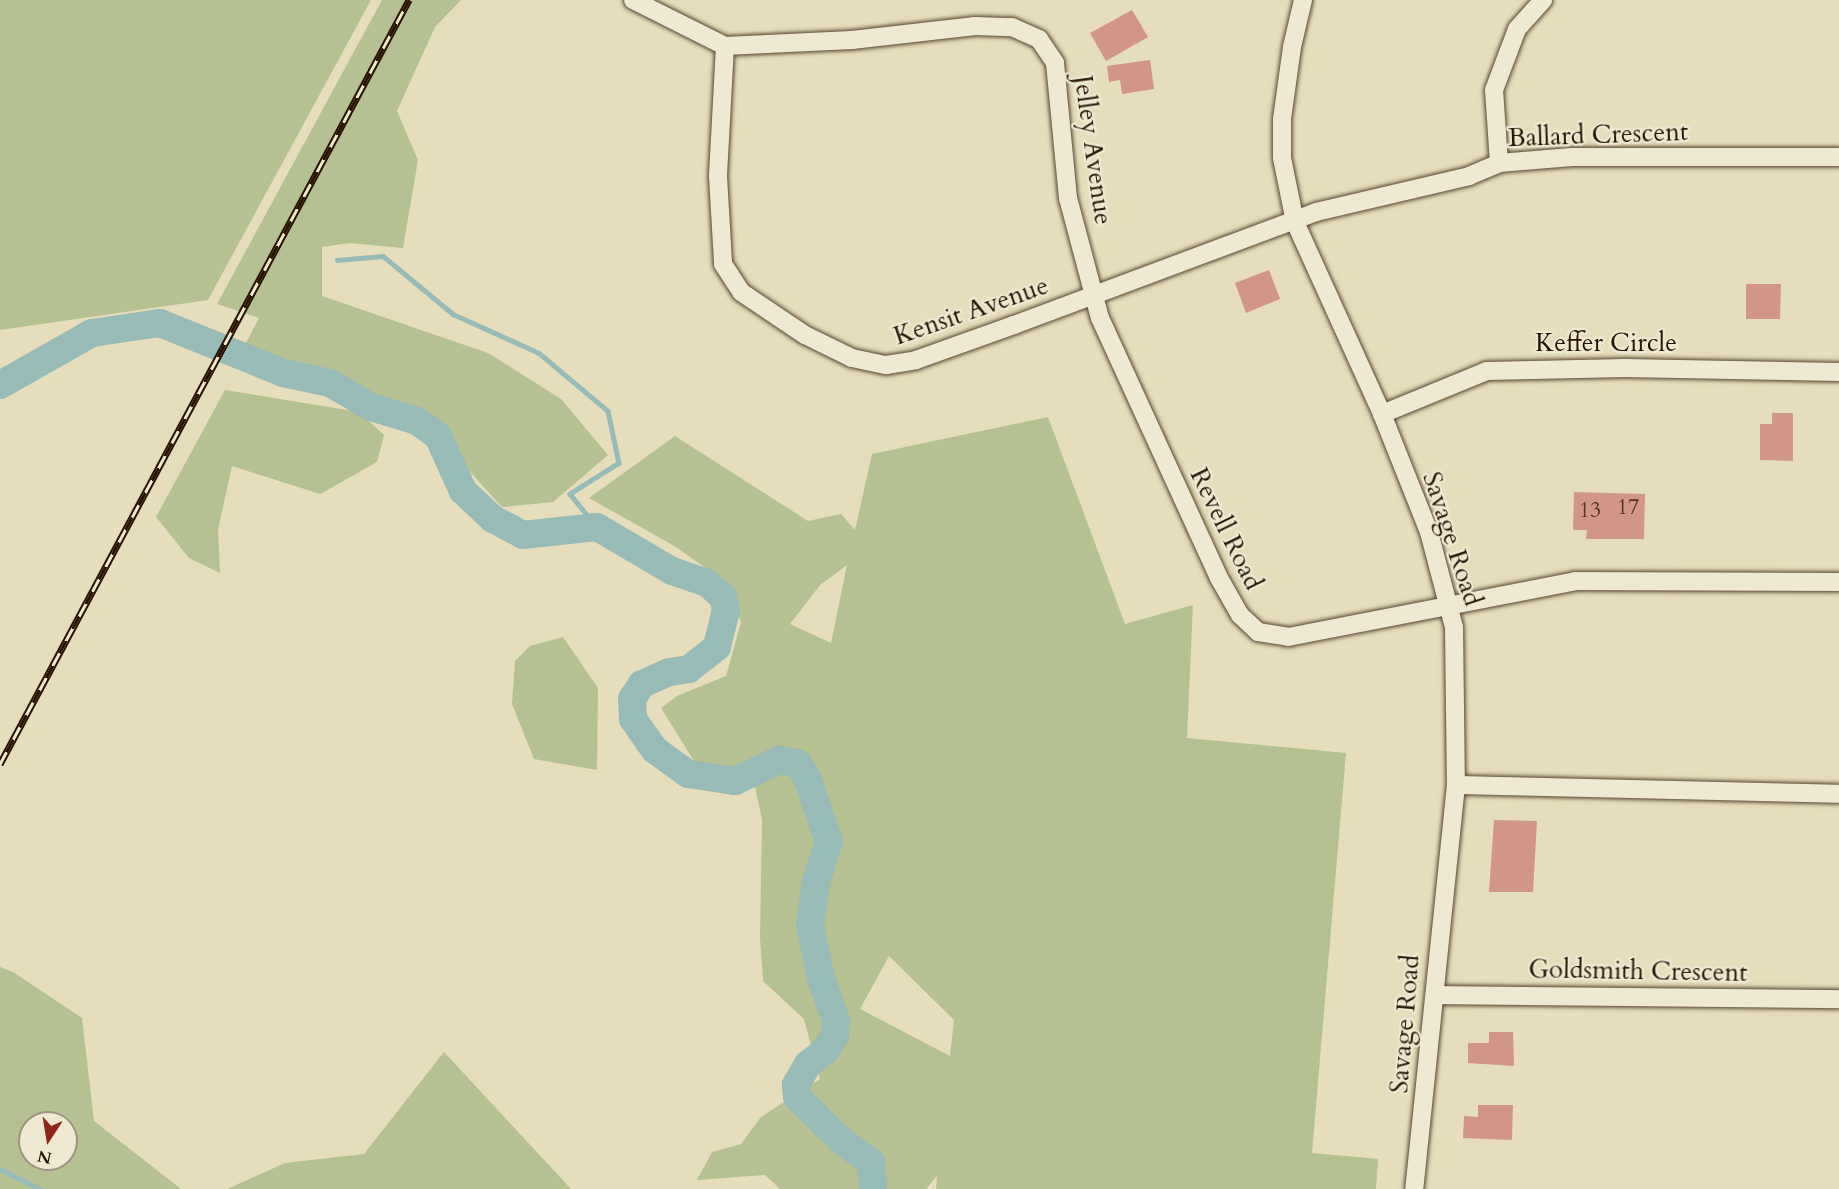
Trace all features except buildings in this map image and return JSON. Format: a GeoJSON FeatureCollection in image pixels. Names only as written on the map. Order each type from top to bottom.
{"type":"FeatureCollection","features":[{"type":"Feature","properties":{"kind":"street","name":"Jelley Avenue"},"geometry":{"type":"LineString","coordinates":[[633,0],[724,46],[841,41],[975,26],[1012,27],[1039,39],[1055,63],[1068,198],[1095,295]]}},
{"type":"Feature","properties":{"kind":"street","name":"Savage Road"},"geometry":{"type":"LineString","coordinates":[[1303,0],[1292,47],[1282,119],[1281,158],[1295,222],[1382,414],[1429,532],[1450,604],[1455,645],[1456,785],[1436,995],[1414,1189]]}},
{"type":"Feature","properties":{"kind":"street"},"geometry":{"type":"LineString","coordinates":[[1499,163],[1494,90],[1517,29],[1543,0]]}},
{"type":"Feature","properties":{"kind":"street","name":"Kensit Avenue"},"geometry":{"type":"LineString","coordinates":[[724,46],[718,176],[723,264],[741,292],[766,310],[852,358],[886,365],[916,360],[1295,222]]}},
{"type":"Feature","properties":{"kind":"street","name":"Ballard Crescent"},"geometry":{"type":"LineString","coordinates":[[1295,222],[1316,212],[1469,176],[1499,163],[1572,157],[1839,157]]}},
{"type":"Feature","properties":{"kind":"street","name":"Revell Road"},"geometry":{"type":"LineString","coordinates":[[1095,295],[1100,318],[1219,578],[1240,615],[1258,632],[1288,637],[1428,611],[1450,604]]}},
{"type":"Feature","properties":{"kind":"street","name":"Keffer Circle"},"geometry":{"type":"LineString","coordinates":[[1382,414],[1487,371],[1636,368],[1839,372]]}},
{"type":"Feature","properties":{"kind":"street"},"geometry":{"type":"LineString","coordinates":[[1450,604],[1575,581],[1839,582]]}},
{"type":"Feature","properties":{"kind":"street"},"geometry":{"type":"LineString","coordinates":[[1456,785],[1839,794]]}},
{"type":"Feature","properties":{"kind":"street","name":"Goldsmith Crescent"},"geometry":{"type":"LineString","coordinates":[[1436,995],[1839,999]]}},
{"type":"Feature","properties":{"kind":"green space"},"geometry":{"type":"Polygon","coordinates":[[[0,0],[371,0],[208,300],[0,330],[0,0]]]}},
{"type":"Feature","properties":{"kind":"green space"},"geometry":{"type":"Polygon","coordinates":[[[382,0],[461,0],[435,27],[397,111],[418,160],[403,248],[349,243],[322,247],[322,296],[488,353],[561,399],[608,455],[553,502],[502,507],[443,442],[412,416],[262,355],[246,343],[259,318],[217,304],[382,0]]]}},
{"type":"Feature","properties":{"kind":"green space"},"geometry":{"type":"Polygon","coordinates":[[[225,390],[359,412],[384,435],[377,462],[320,494],[232,466],[218,530],[220,573],[189,558],[156,517],[225,390]]]}},
{"type":"Feature","properties":{"kind":"green space"},"geometry":{"type":"Polygon","coordinates":[[[1048,417],[1125,624],[1193,605],[1187,738],[1346,753],[1312,1153],[1378,1159],[1376,1189],[936,1189],[937,1176],[926,1189],[780,1189],[765,1175],[697,1180],[712,1152],[741,1144],[761,1117],[820,1079],[804,1019],[763,981],[760,938],[762,820],[751,768],[699,769],[661,708],[677,696],[726,676],[741,622],[721,579],[676,547],[589,498],[675,436],[808,521],[841,514],[855,530],[872,454],[1048,417]],[[847,565],[820,585],[790,624],[831,643],[847,565]],[[889,956],[860,1009],[950,1056],[954,1020],[889,956]]]}},
{"type":"Feature","properties":{"kind":"green space"},"geometry":{"type":"Polygon","coordinates":[[[563,637],[598,688],[597,770],[534,759],[512,704],[515,661],[530,646],[563,637]]]}},
{"type":"Feature","properties":{"kind":"green space"},"geometry":{"type":"Polygon","coordinates":[[[0,967],[13,972],[82,1018],[94,1121],[181,1189],[0,1189],[0,967]]]}},
{"type":"Feature","properties":{"kind":"green space"},"geometry":{"type":"Polygon","coordinates":[[[444,1052],[571,1189],[227,1189],[285,1163],[364,1154],[444,1052]]]}},
{"type":"Feature","properties":{"kind":"waterway"},"geometry":{"type":"LineString","coordinates":[[337,260],[383,256],[453,314],[539,353],[608,411],[619,463],[570,494],[597,527]]}},
{"type":"Feature","properties":{"kind":"waterway"},"geometry":{"type":"LineString","coordinates":[[0,385],[92,333],[160,323],[283,373],[330,383],[371,407],[417,421],[438,436],[463,491],[493,519],[523,535],[597,527],[672,571],[707,583],[723,597],[726,610],[717,647],[689,669],[669,672],[642,684],[632,699],[633,719],[655,750],[688,774],[735,781],[779,760],[798,763],[807,778],[829,841],[816,882],[810,925],[821,978],[836,1021],[835,1035],[826,1050],[808,1064],[796,1085],[797,1097],[842,1141],[871,1162],[873,1189]]}},
{"type":"Feature","properties":{"kind":"waterway"},"geometry":{"type":"LineString","coordinates":[[0,1169],[40,1189]]}},
{"type":"Feature","properties":{"kind":"railway"},"geometry":{"type":"LineString","coordinates":[[0,764],[409,0]]}}]}
